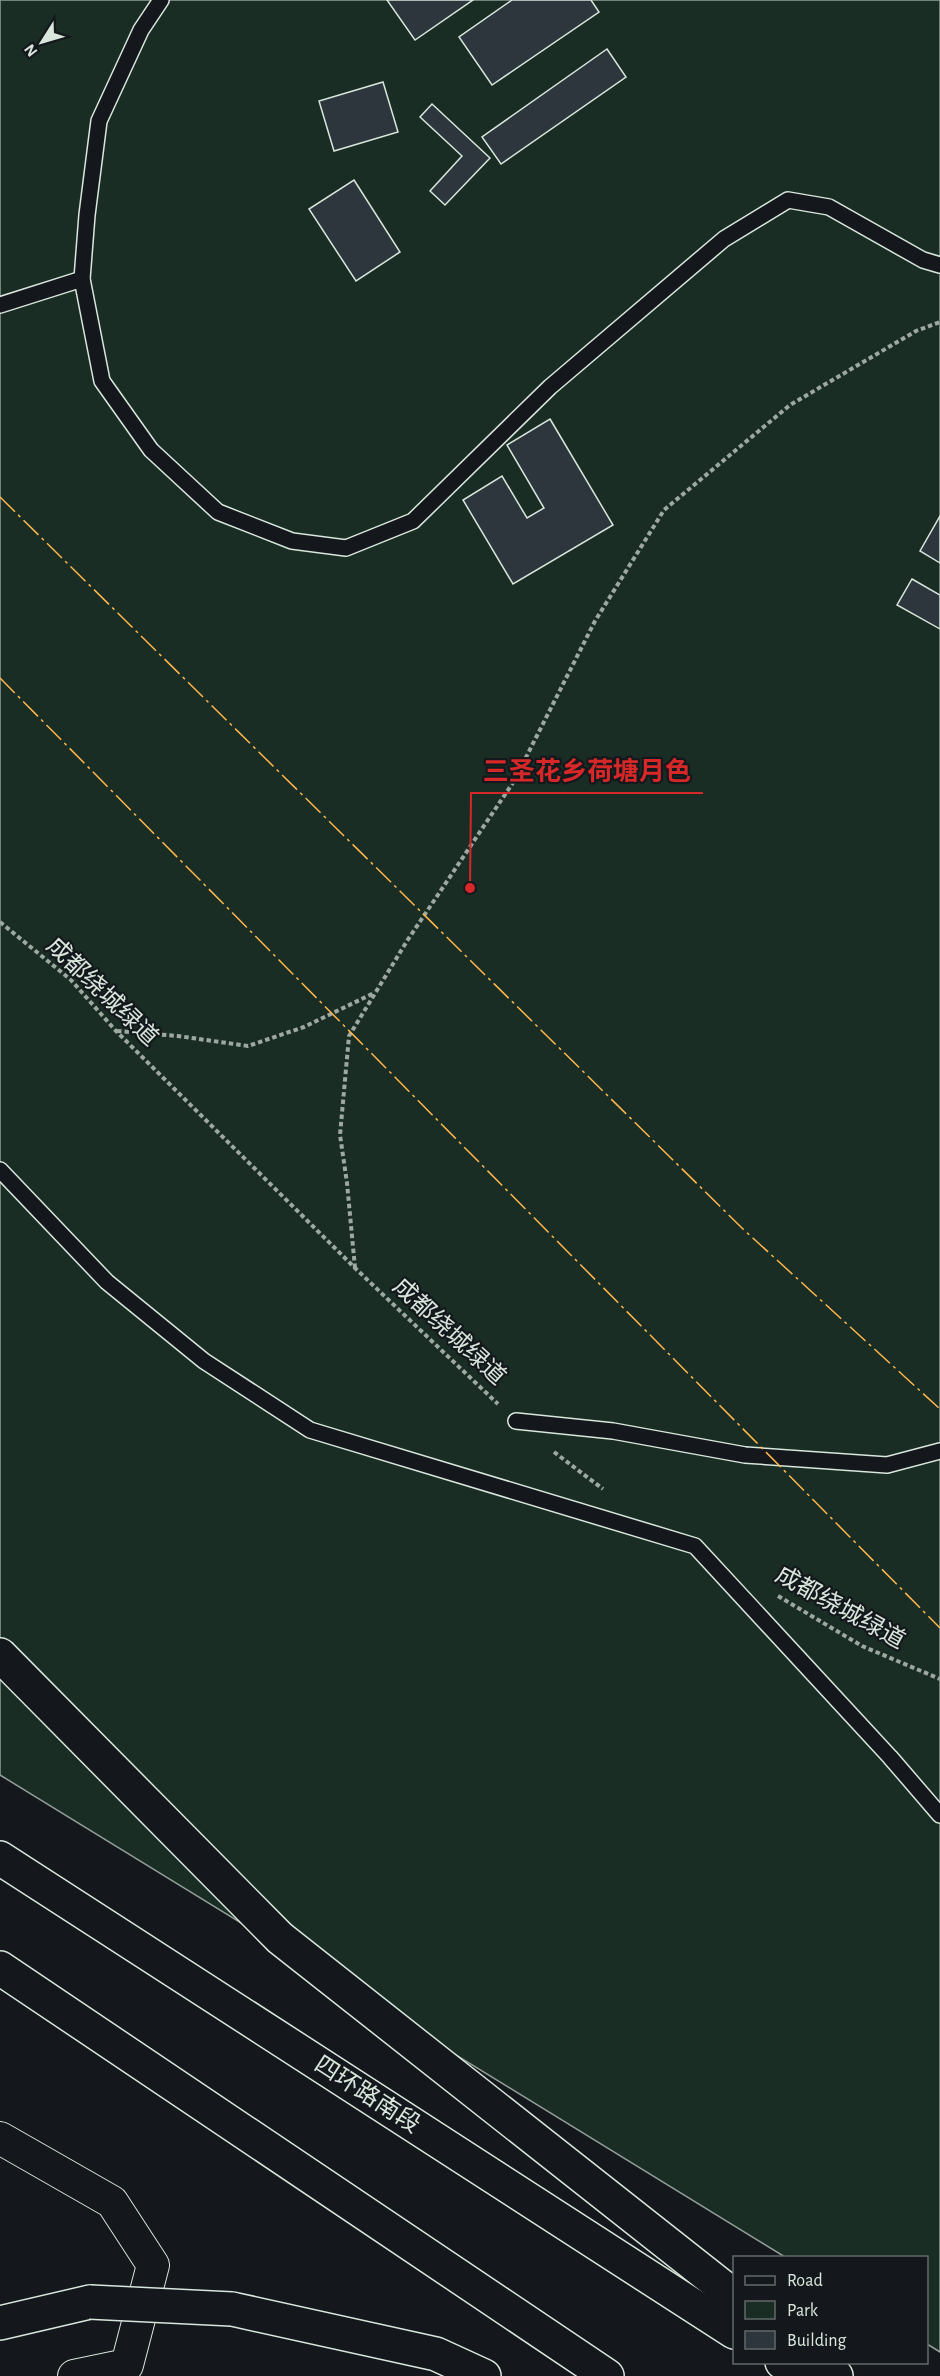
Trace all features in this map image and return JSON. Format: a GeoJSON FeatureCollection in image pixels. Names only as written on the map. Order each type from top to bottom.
{"type":"FeatureCollection","features":[{"type":"Feature","properties":{"kind":"highway"},"geometry":{"type":"LineString","coordinates":[[0,1655],[280,1938],[733,2294]]}},
{"type":"Feature","properties":{"kind":"highway","name":"四环路南段"},"geometry":{"type":"LineString","coordinates":[[0,1858],[733,2331]]}},
{"type":"Feature","properties":{"kind":"highway"},"geometry":{"type":"LineString","coordinates":[[0,1968],[607,2376]]}},
{"type":"Feature","properties":{"kind":"highway"},"geometry":{"type":"LineString","coordinates":[[0,2323],[90,2302],[232,2309],[436,2354],[484,2376]]}},
{"type":"Feature","properties":{"kind":"highway"},"geometry":{"type":"LineString","coordinates":[[785,2364],[803,2376]]}},
{"type":"Feature","properties":{"kind":"highway"},"geometry":{"type":"LineString","coordinates":[[821,2364],[836,2376]]}},
{"type":"Feature","properties":{"kind":"street"},"geometry":{"type":"LineString","coordinates":[[0,2138],[112,2202],[153,2265],[127,2365],[74,2376]]}},
{"type":"Feature","properties":{"kind":"lane"},"geometry":{"type":"LineString","coordinates":[[161,0],[141,30],[99,121],[87,215],[82,279],[102,381],[151,450],[218,512],[292,541],[346,548],[412,521],[550,387],[724,239],[788,200],[830,207],[923,260],[940,265]]}},
{"type":"Feature","properties":{"kind":"lane"},"geometry":{"type":"LineString","coordinates":[[0,305],[82,279]]}},
{"type":"Feature","properties":{"kind":"lane"},"geometry":{"type":"LineString","coordinates":[[0,1170],[106,1282],[204,1361],[310,1430],[695,1546],[890,1757],[940,1815]]}},
{"type":"Feature","properties":{"kind":"lane"},"geometry":{"type":"LineString","coordinates":[[516,1421],[613,1431],[745,1455],[887,1464],[940,1451]]}},
{"type":"Feature","properties":{"kind":"path"},"geometry":{"type":"LineString","coordinates":[[356,1269],[340,1135],[349,1036],[407,941],[514,781],[595,621],[664,510],[790,405],[916,331],[940,322]]}},
{"type":"Feature","properties":{"kind":"path","name":"成都绕城绿道"},"geometry":{"type":"LineString","coordinates":[[0,922],[71,980],[116,1030],[356,1269],[516,1421],[589,1481],[609,1493]]}},
{"type":"Feature","properties":{"kind":"path"},"geometry":{"type":"LineString","coordinates":[[116,1030],[248,1046],[304,1027],[375,993]]}},
{"type":"Feature","properties":{"kind":"path","name":"成都绕城绿道"},"geometry":{"type":"LineString","coordinates":[[774,1593],[862,1646],[940,1679]]}},
{"type":"Feature","properties":{"kind":"green space"},"geometry":{"type":"Polygon","coordinates":[[[0,0],[940,0],[940,2352],[928,2345],[928,2256],[783,2256],[0,1775],[0,0]]]}},
{"type":"Feature","properties":{"kind":"building"},"geometry":{"type":"Polygon","coordinates":[[[387,0],[473,0],[415,40],[387,0]]]}},
{"type":"Feature","properties":{"kind":"building"},"geometry":{"type":"Polygon","coordinates":[[[512,0],[591,0],[599,12],[492,85],[459,37],[512,0]]]}},
{"type":"Feature","properties":{"kind":"building"},"geometry":{"type":"Polygon","coordinates":[[[607,49],[626,77],[501,164],[482,137],[607,49]]]}},
{"type":"Feature","properties":{"kind":"building"},"geometry":{"type":"Polygon","coordinates":[[[383,82],[398,132],[334,151],[319,101],[383,82]]]}},
{"type":"Feature","properties":{"kind":"building"},"geometry":{"type":"Polygon","coordinates":[[[432,104],[490,158],[445,205],[430,191],[462,156],[420,117],[432,104]]]}},
{"type":"Feature","properties":{"kind":"building"},"geometry":{"type":"Polygon","coordinates":[[[354,180],[400,252],[356,281],[309,209],[354,180]]]}},
{"type":"Feature","properties":{"kind":"building"},"geometry":{"type":"Polygon","coordinates":[[[550,419],[613,525],[513,584],[463,500],[502,476],[527,518],[544,508],[507,445],[550,419]]]}},
{"type":"Feature","properties":{"kind":"building"},"geometry":{"type":"Polygon","coordinates":[[[940,516],[940,563],[920,551],[940,516]]]}},
{"type":"Feature","properties":{"kind":"building"},"geometry":{"type":"Polygon","coordinates":[[[912,579],[940,595],[940,629],[897,605],[912,579]]]}},
{"type":"Feature","properties":{"kind":"power"},"geometry":{"type":"LineString","coordinates":[[0,497],[743,1229],[940,1409]]}},
{"type":"Feature","properties":{"kind":"power"},"geometry":{"type":"LineString","coordinates":[[0,678],[940,1628]]}},
{"type":"Feature","properties":{"kind":"place","name":"三圣花乡荷塘月色"},"geometry":{"type":"Point","coordinates":[470,888]}}]}
